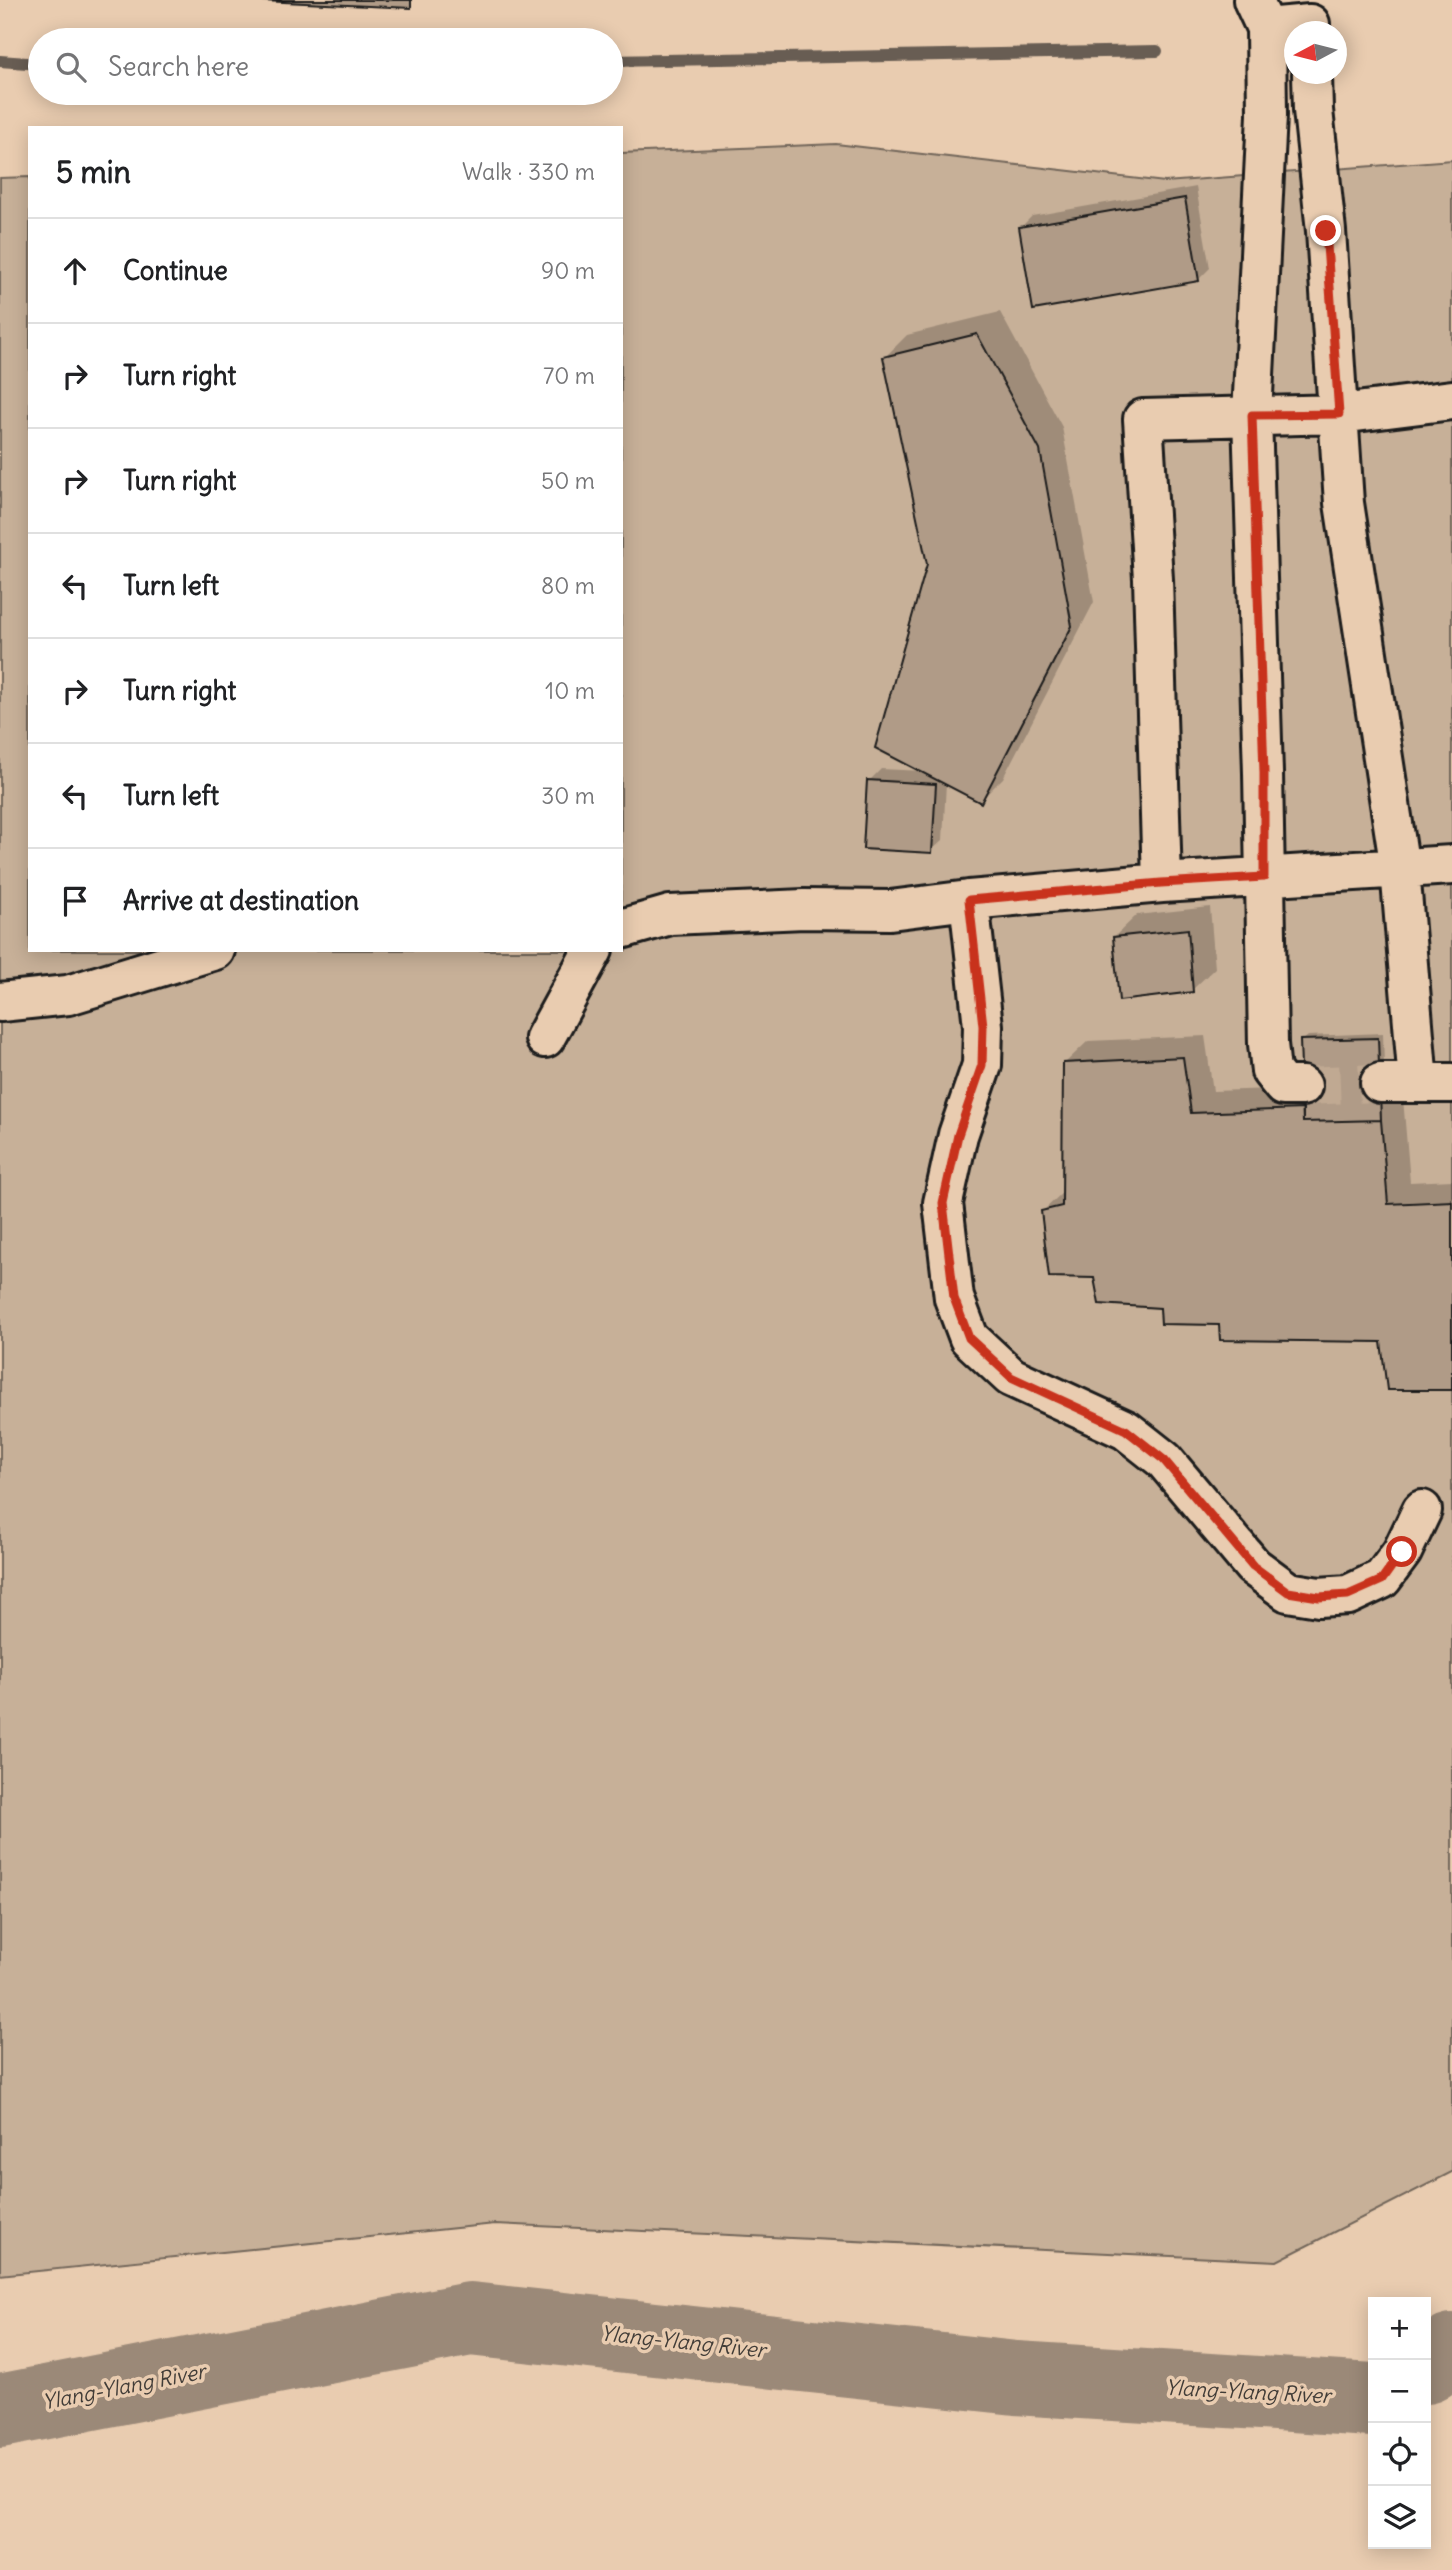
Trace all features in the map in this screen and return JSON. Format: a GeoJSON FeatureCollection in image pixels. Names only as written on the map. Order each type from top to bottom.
{"type":"FeatureCollection","features":[{"type":"Feature","properties":{"kind":"lane"},"geometry":{"type":"LineString","coordinates":[[1302,1086],[1283,1086],[1271,1071],[1268,1044],[1264,773],[1252,415],[1267,115],[1259,14],[1312,19]]}},
{"type":"Feature","properties":{"kind":"lane"},"geometry":{"type":"LineString","coordinates":[[1312,84],[1312,110],[1326,231],[1344,503],[1435,1083],[1380,1083]]}},
{"type":"Feature","properties":{"kind":"lane"},"geometry":{"type":"LineString","coordinates":[[1161,883],[1153,579],[1143,419],[1339,414],[1452,400]]}},
{"type":"Feature","properties":{"kind":"lane"},"geometry":{"type":"LineString","coordinates":[[623,928],[670,915],[804,909],[890,911],[969,900],[1161,883],[1452,865]]}},
{"type":"Feature","properties":{"kind":"lane"},"geometry":{"type":"LineString","coordinates":[[969,900],[983,1026],[982,1065],[958,1135],[943,1203],[954,1298],[969,1338],[1011,1377],[1126,1430],[1164,1460],[1253,1566],[1288,1592],[1319,1597],[1348,1595],[1382,1580],[1402,1552],[1422,1510]]}},
{"type":"Feature","properties":{"kind":"lane"},"geometry":{"type":"LineString","coordinates":[[0,1002],[68,995],[208,952]]}},
{"type":"Feature","properties":{"kind":"lane"},"geometry":{"type":"LineString","coordinates":[[545,1038],[592,952]]}},
{"type":"Feature","properties":{"kind":"shaded area"},"geometry":{"type":"Polygon","coordinates":[[[836,144],[1165,182],[1452,160],[1452,2172],[1277,2261],[495,2224],[0,2275],[0,178],[28,177],[28,952],[623,952],[623,153],[836,144]]]}},
{"type":"Feature","properties":{"kind":"building"},"geometry":{"type":"Polygon","coordinates":[[[242,0],[411,0],[411,8],[242,0]]]}},
{"type":"Feature","properties":{"kind":"building"},"geometry":{"type":"Polygon","coordinates":[[[1185,198],[1199,281],[1033,310],[1019,227],[1185,198]]]}},
{"type":"Feature","properties":{"kind":"building"},"geometry":{"type":"Polygon","coordinates":[[[977,334],[1040,450],[1072,626],[981,803],[875,748],[927,564],[883,357],[977,334]]]}},
{"type":"Feature","properties":{"kind":"building"},"geometry":{"type":"Polygon","coordinates":[[[867,780],[936,784],[932,853],[863,849],[867,780]]]}},
{"type":"Feature","properties":{"kind":"building"},"geometry":{"type":"Polygon","coordinates":[[[1188,929],[1193,992],[1119,1001],[1113,937],[1188,929]]]}},
{"type":"Feature","properties":{"kind":"building"},"geometry":{"type":"Polygon","coordinates":[[[1378,1038],[1381,1120],[1303,1122],[1300,1040],[1378,1038]]]}},
{"type":"Feature","properties":{"kind":"building"},"geometry":{"type":"Polygon","coordinates":[[[1183,1057],[1191,1113],[1303,1109],[1303,1122],[1381,1120],[1388,1204],[1452,1201],[1452,1390],[1387,1390],[1381,1342],[1220,1340],[1219,1325],[1161,1324],[1160,1308],[1099,1304],[1094,1278],[1049,1277],[1041,1211],[1062,1206],[1063,1063],[1183,1057]]]}},
{"type":"Feature","properties":{"kind":"waterway"},"geometry":{"type":"LineString","coordinates":[[623,61],[1157,51]]}},
{"type":"Feature","properties":{"kind":"waterway"},"geometry":{"type":"LineString","coordinates":[[0,61],[28,63]]}},
{"type":"Feature","properties":{"kind":"waterway","name":"Ylang-Ylang River"},"geometry":{"type":"LineString","coordinates":[[0,2411],[470,2319],[1016,2378],[1368,2400]]}},
{"type":"Feature","properties":{"kind":"waterway","name":"Ylang-Ylang River"},"geometry":{"type":"LineString","coordinates":[[1431,2364],[1452,2350]]}},
{"type":"Feature","properties":{"kind":"tunnel"},"geometry":{"type":"LineString","coordinates":[[1302,1086],[1380,1083]]}},
{"type":"Feature","properties":{"kind":"route"},"geometry":{"type":"LineString","coordinates":[[1326,231],[1339,414],[1252,415],[1264,773],[1264,877],[969,900],[983,1026],[982,1065],[958,1135],[943,1203],[954,1298],[969,1338],[1011,1377],[1126,1430],[1164,1460],[1253,1566],[1288,1592],[1319,1597],[1348,1595],[1382,1580],[1402,1552]]}}]}
